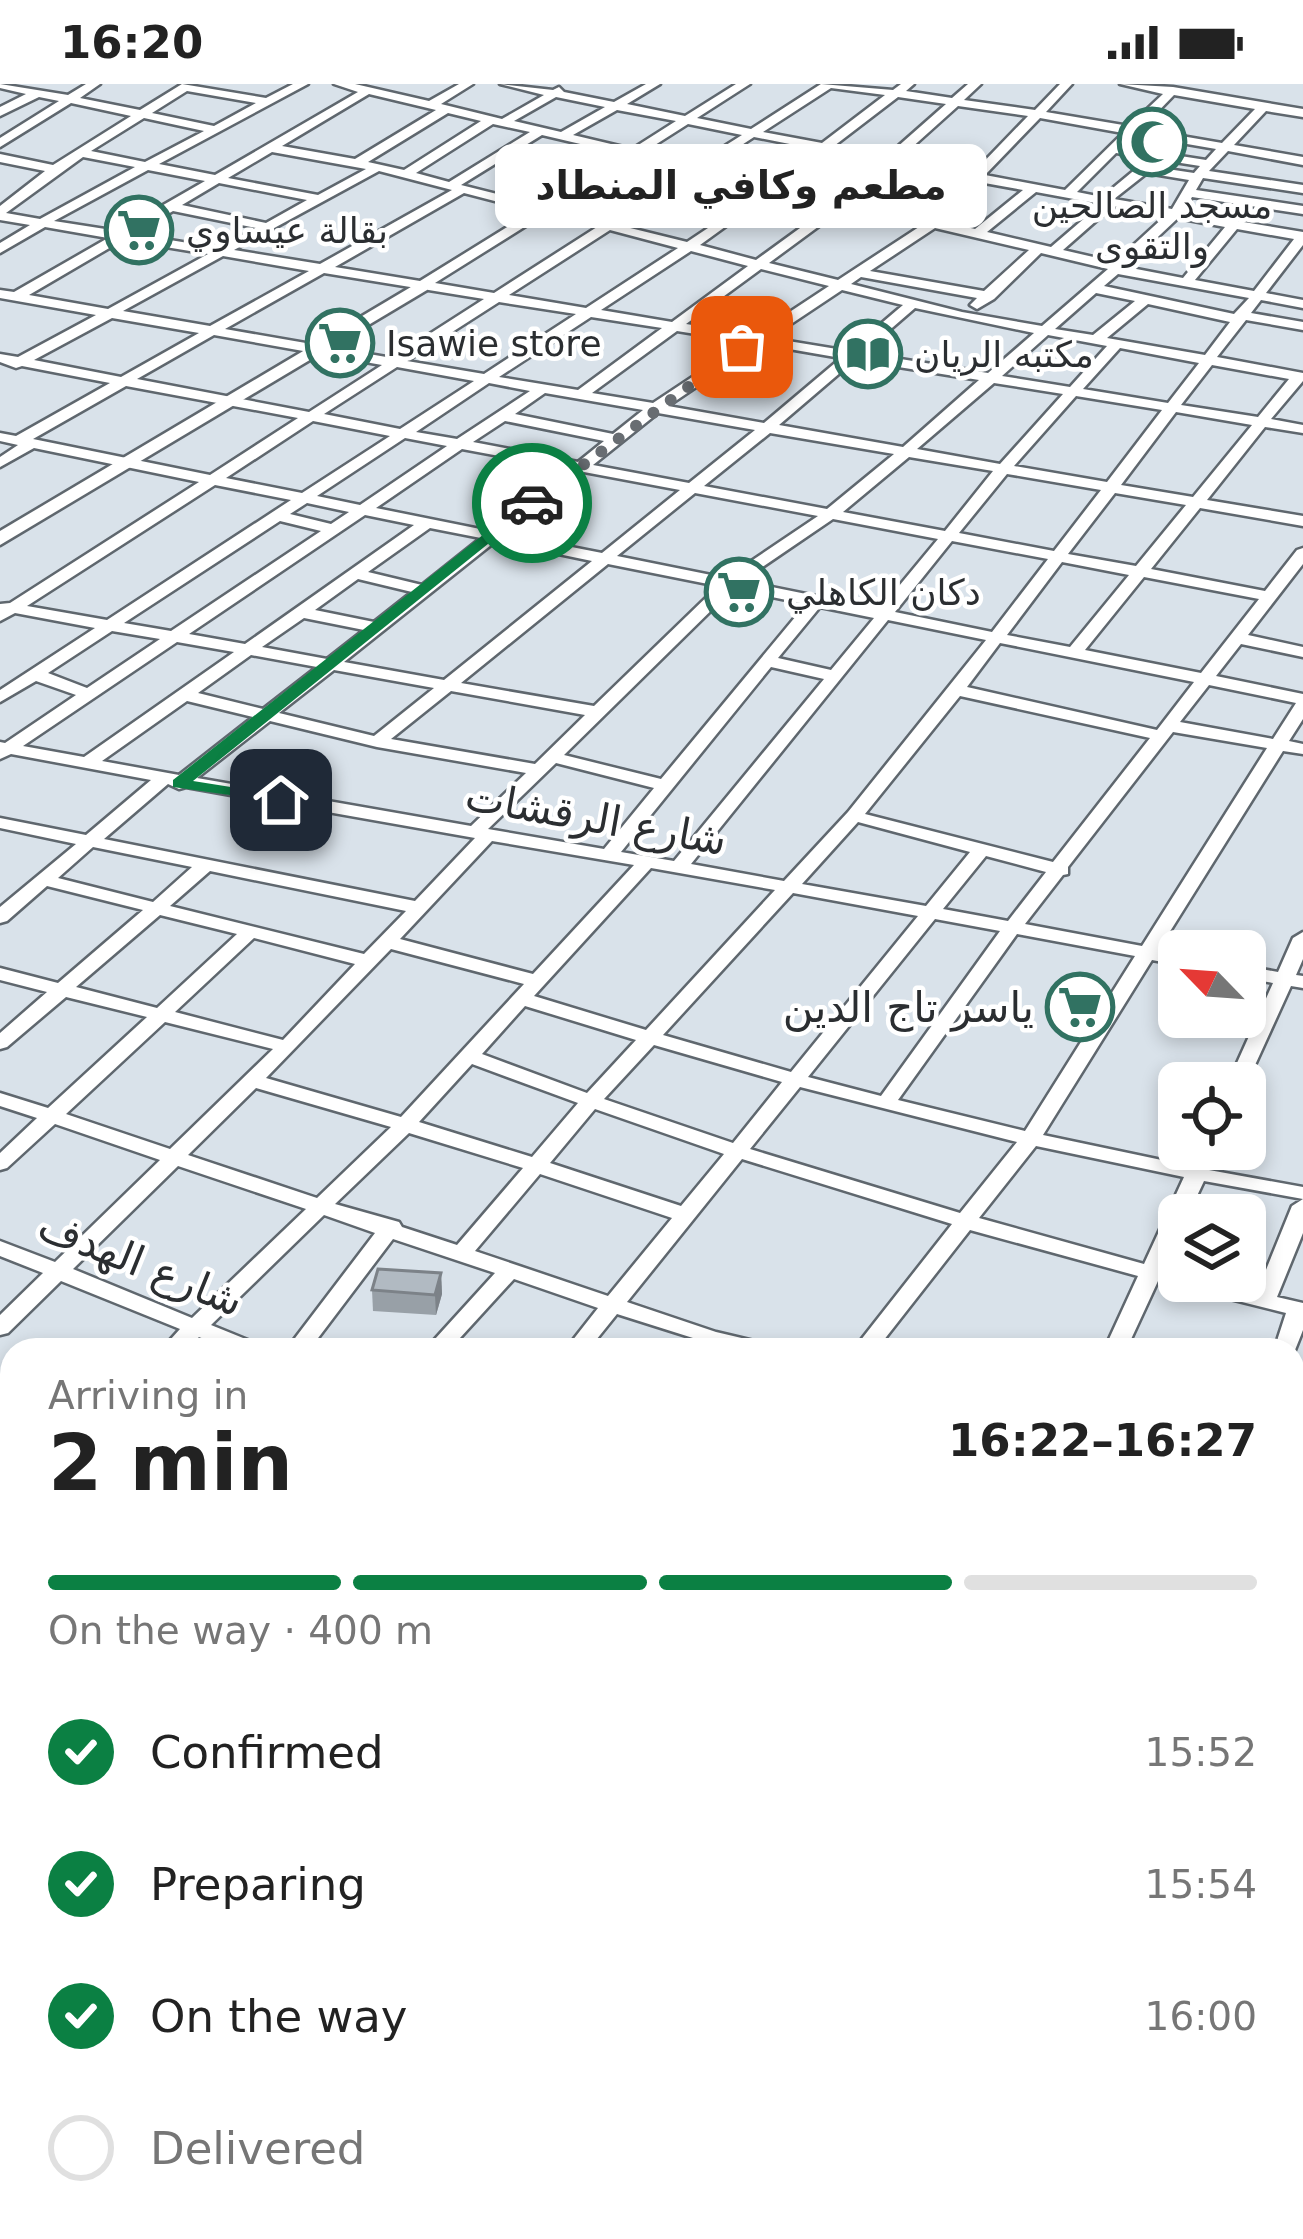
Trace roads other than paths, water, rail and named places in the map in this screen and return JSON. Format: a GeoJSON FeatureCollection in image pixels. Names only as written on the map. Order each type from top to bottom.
{"type":"FeatureCollection","features":[{"type":"Feature","properties":{"kind":"street"},"geometry":{"type":"LineString","coordinates":[[4,138],[94,84]]}},
{"type":"Feature","properties":{"kind":"street"},"geometry":{"type":"LineString","coordinates":[[0,249],[41,222],[302,84]]}},
{"type":"Feature","properties":{"kind":"street"},"geometry":{"type":"LineString","coordinates":[[340,84],[976,236],[1303,304]]}},
{"type":"Feature","properties":{"kind":"street"},"geometry":{"type":"LineString","coordinates":[[430,106],[467,84]]}},
{"type":"Feature","properties":{"kind":"street"},"geometry":{"type":"LineString","coordinates":[[463,1252],[590,1102],[854,816],[1303,236],[978,178],[506,84]]}},
{"type":"Feature","properties":{"kind":"street"},"geometry":{"type":"LineString","coordinates":[[403,176],[570,84]]}},
{"type":"Feature","properties":{"kind":"street"},"geometry":{"type":"LineString","coordinates":[[561,137],[654,84]]}},
{"type":"Feature","properties":{"kind":"street"},"geometry":{"type":"LineString","coordinates":[[0,538],[421,286],[744,84]]}},
{"type":"Feature","properties":{"kind":"street"},"geometry":{"type":"LineString","coordinates":[[4,610],[830,84],[902,89],[953,103],[1302,159]]}},
{"type":"Feature","properties":{"kind":"street"},"geometry":{"type":"LineString","coordinates":[[579,396],[842,203],[975,84]]}},
{"type":"Feature","properties":{"kind":"street"},"geometry":{"type":"LineString","coordinates":[[0,917],[88,843],[654,410],[930,225],[1066,84]]}},
{"type":"Feature","properties":{"kind":"street"},"geometry":{"type":"LineString","coordinates":[[1126,84],[1303,113]]}},
{"type":"Feature","properties":{"kind":"street"},"geometry":{"type":"LineString","coordinates":[[0,85],[217,130]]}},
{"type":"Feature","properties":{"kind":"street"},"geometry":{"type":"LineString","coordinates":[[0,214],[55,169],[187,86],[268,102]]}},
{"type":"Feature","properties":{"kind":"street"},"geometry":{"type":"LineString","coordinates":[[0,697],[725,223],[902,89]]}},
{"type":"Feature","properties":{"kind":"street"},"geometry":{"type":"LineString","coordinates":[[1068,194],[1173,90]]}},
{"type":"Feature","properties":{"kind":"street"},"geometry":{"type":"LineString","coordinates":[[0,307],[8,295],[122,236],[367,91]]}},
{"type":"Feature","properties":{"kind":"street"},"geometry":{"type":"LineString","coordinates":[[0,112],[37,93]]}},
{"type":"Feature","properties":{"kind":"street"},"geometry":{"type":"LineString","coordinates":[[0,1328],[253,1082],[420,908],[547,763],[732,581],[831,512],[1045,333],[1177,212],[1199,177],[1263,107]]}},
{"type":"Feature","properties":{"kind":"street"},"geometry":{"type":"LineString","coordinates":[[357,163],[446,109]]}},
{"type":"Feature","properties":{"kind":"street"},"geometry":{"type":"LineString","coordinates":[[0,463],[17,440],[318,269],[539,132]]}},
{"type":"Feature","properties":{"kind":"street"},"geometry":{"type":"LineString","coordinates":[[271,148],[357,163],[962,316],[1301,377]]}},
{"type":"Feature","properties":{"kind":"street"},"geometry":{"type":"LineString","coordinates":[[1113,149],[1160,156],[1199,177],[1303,209]]}},
{"type":"Feature","properties":{"kind":"street"},"geometry":{"type":"LineString","coordinates":[[81,153],[321,199]]}},
{"type":"Feature","properties":{"kind":"street"},"geometry":{"type":"LineString","coordinates":[[962,316],[989,296],[1007,273],[1044,251],[1160,156]]}},
{"type":"Feature","properties":{"kind":"street"},"geometry":{"type":"LineString","coordinates":[[0,158],[55,169]]}},
{"type":"Feature","properties":{"kind":"street"},"geometry":{"type":"LineString","coordinates":[[0,373],[376,168]]}},
{"type":"Feature","properties":{"kind":"street"},"geometry":{"type":"LineString","coordinates":[[1145,169],[1303,189]]}},
{"type":"Feature","properties":{"kind":"street"},"geometry":{"type":"LineString","coordinates":[[976,236],[1033,188]]}},
{"type":"Feature","properties":{"kind":"street"},"geometry":{"type":"LineString","coordinates":[[645,205],[725,223]]}},
{"type":"Feature","properties":{"kind":"street"},"geometry":{"type":"LineString","coordinates":[[173,207],[268,227]]}},
{"type":"Feature","properties":{"kind":"street"},"geometry":{"type":"LineString","coordinates":[[0,214],[1303,429]]}},
{"type":"Feature","properties":{"kind":"street"},"geometry":{"type":"LineString","coordinates":[[1186,283],[1235,224]]}},
{"type":"Feature","properties":{"kind":"street"},"geometry":{"type":"LineString","coordinates":[[861,273],[989,296]]}},
{"type":"Feature","properties":{"kind":"street"},"geometry":{"type":"LineString","coordinates":[[1093,288],[1303,326]]}},
{"type":"Feature","properties":{"kind":"street"},"geometry":{"type":"LineString","coordinates":[[8,295],[1303,521]]}},
{"type":"Feature","properties":{"kind":"street"},"geometry":{"type":"LineString","coordinates":[[1095,341],[1145,300]]}},
{"type":"Feature","properties":{"kind":"street"},"geometry":{"type":"LineString","coordinates":[[377,742],[768,428],[913,304]]}},
{"type":"Feature","properties":{"kind":"street"},"geometry":{"type":"LineString","coordinates":[[677,869],[1002,470],[1115,345]]}},
{"type":"Feature","properties":{"kind":"street"},"geometry":{"type":"LineString","coordinates":[[0,358],[1139,570],[1274,591],[1303,590]]}},
{"type":"Feature","properties":{"kind":"street"},"geometry":{"type":"LineString","coordinates":[[1075,652],[1259,421],[1301,377]]}},
{"type":"Feature","properties":{"kind":"street"},"geometry":{"type":"LineString","coordinates":[[2,750],[179,638],[542,389]]}},
{"type":"Feature","properties":{"kind":"street"},"geometry":{"type":"LineString","coordinates":[[504,416],[616,439]]}},
{"type":"Feature","properties":{"kind":"street"},"geometry":{"type":"LineString","coordinates":[[17,440],[732,581],[1303,702],[1151,953],[1030,1138],[874,1338]]}},
{"type":"Feature","properties":{"kind":"street"},"geometry":{"type":"LineString","coordinates":[[275,515],[335,530]]}},
{"type":"Feature","properties":{"kind":"street"},"geometry":{"type":"LineString","coordinates":[[86,765],[430,521]]}},
{"type":"Feature","properties":{"kind":"street"},"geometry":{"type":"LineString","coordinates":[[885,1104],[1012,928],[1303,553]]}},
{"type":"Feature","properties":{"kind":"street"},"geometry":{"type":"LineString","coordinates":[[355,574],[424,590]]}},
{"type":"Feature","properties":{"kind":"street"},"geometry":{"type":"LineString","coordinates":[[607,857],[818,599]]}},
{"type":"Feature","properties":{"kind":"street"},"geometry":{"type":"LineString","coordinates":[[4,610],[598,712]]}},
{"type":"Feature","properties":{"kind":"street"},"geometry":{"type":"LineString","coordinates":[[300,612],[374,627]]}},
{"type":"Feature","properties":{"kind":"street"},"geometry":{"type":"LineString","coordinates":[[1238,638],[1303,652]]}},
{"type":"Feature","properties":{"kind":"street"},"geometry":{"type":"LineString","coordinates":[[767,661],[835,676]]}},
{"type":"Feature","properties":{"kind":"street"},"geometry":{"type":"LineString","coordinates":[[34,674],[91,695]]}},
{"type":"Feature","properties":{"kind":"street"},"geometry":{"type":"LineString","coordinates":[[956,690],[1167,731],[1303,749]]}},
{"type":"Feature","properties":{"kind":"street"},"geometry":{"type":"LineString","coordinates":[[184,694],[377,742],[547,763],[664,785]]}},
{"type":"Feature","properties":{"kind":"street","name":"شارع الرقشات"},"geometry":{"type":"LineString","coordinates":[[2,750],[1158,954]]}},
{"type":"Feature","properties":{"kind":"street"},"geometry":{"type":"LineString","coordinates":[[854,816],[1061,870]]}},
{"type":"Feature","properties":{"kind":"street"},"geometry":{"type":"LineString","coordinates":[[0,823],[420,908]]}},
{"type":"Feature","properties":{"kind":"street"},"geometry":{"type":"LineString","coordinates":[[586,1338],[981,850]]}},
{"type":"Feature","properties":{"kind":"street"},"geometry":{"type":"LineString","coordinates":[[184,1338],[406,1124],[645,864]]}},
{"type":"Feature","properties":{"kind":"street"},"geometry":{"type":"LineString","coordinates":[[0,1043],[204,867]]}},
{"type":"Feature","properties":{"kind":"street"},"geometry":{"type":"LineString","coordinates":[[44,880],[368,962]]}},
{"type":"Feature","properties":{"kind":"street"},"geometry":{"type":"LineString","coordinates":[[0,1164],[250,932]]}},
{"type":"Feature","properties":{"kind":"street"},"geometry":{"type":"LineString","coordinates":[[1250,1062],[1294,981],[1303,938]]}},
{"type":"Feature","properties":{"kind":"street"},"geometry":{"type":"LineString","coordinates":[[388,942],[539,982]]}},
{"type":"Feature","properties":{"kind":"street"},"geometry":{"type":"LineString","coordinates":[[0,974],[287,1047]]}},
{"type":"Feature","properties":{"kind":"street"},"geometry":{"type":"LineString","coordinates":[[524,999],[792,1081],[1030,1138],[1303,1193]]}},
{"type":"Feature","properties":{"kind":"street"},"geometry":{"type":"LineString","coordinates":[[470,1056],[590,1102],[741,1150],[968,1222],[1158,1275]]}},
{"type":"Feature","properties":{"kind":"street"},"geometry":{"type":"LineString","coordinates":[[253,1082],[406,1124],[685,1215]]}},
{"type":"Feature","properties":{"kind":"street"},"geometry":{"type":"LineString","coordinates":[[0,1099],[723,1338]]}},
{"type":"Feature","properties":{"kind":"street"},"geometry":{"type":"LineString","coordinates":[[1121,1338],[1198,1170]]}},
{"type":"Feature","properties":{"kind":"street"},"geometry":{"type":"LineString","coordinates":[[1266,1298],[1303,1206]]}},
{"type":"Feature","properties":{"kind":"street"},"geometry":{"type":"LineString","coordinates":[[306,1338],[391,1227]]}},
{"type":"Feature","properties":{"kind":"street","name":"شارع الهدف"},"geometry":{"type":"LineString","coordinates":[[0,1249],[61,1269],[225,1338]]}},
{"type":"Feature","properties":{"kind":"street"},"geometry":{"type":"LineString","coordinates":[[447,1338],[511,1269]]}},
{"type":"Feature","properties":{"kind":"street"},"geometry":{"type":"LineString","coordinates":[[1266,1300],[1301,1310],[1290,1338]]}},
{"type":"Feature","properties":{"kind":"street"},"geometry":{"type":"LineString","coordinates":[[0,1403],[0,1449]]}},
{"type":"Feature","properties":{"kind":"place","name":"مسجد الصالحين والتقوى"},"geometry":{"type":"Point","coordinates":[1152,142]}},
{"type":"Feature","properties":{"kind":"place","name":"بقالة عيساوي"},"geometry":{"type":"Point","coordinates":[139,230]}},
{"type":"Feature","properties":{"kind":"place","name":"Isawie store"},"geometry":{"type":"Point","coordinates":[340,343]}},
{"type":"Feature","properties":{"kind":"place","name":"مطعم وكافي المنطاد"},"geometry":{"type":"Point","coordinates":[742,347]}},
{"type":"Feature","properties":{"kind":"place","name":"مكتبه الريان"},"geometry":{"type":"Point","coordinates":[868,354]}},
{"type":"Feature","properties":{"kind":"place","name":"دكان الكاهلي"},"geometry":{"type":"Point","coordinates":[739,592]}},
{"type":"Feature","properties":{"kind":"place","name":"ياسر تاج الدين"},"geometry":{"type":"Point","coordinates":[1080,1007]}}]}
